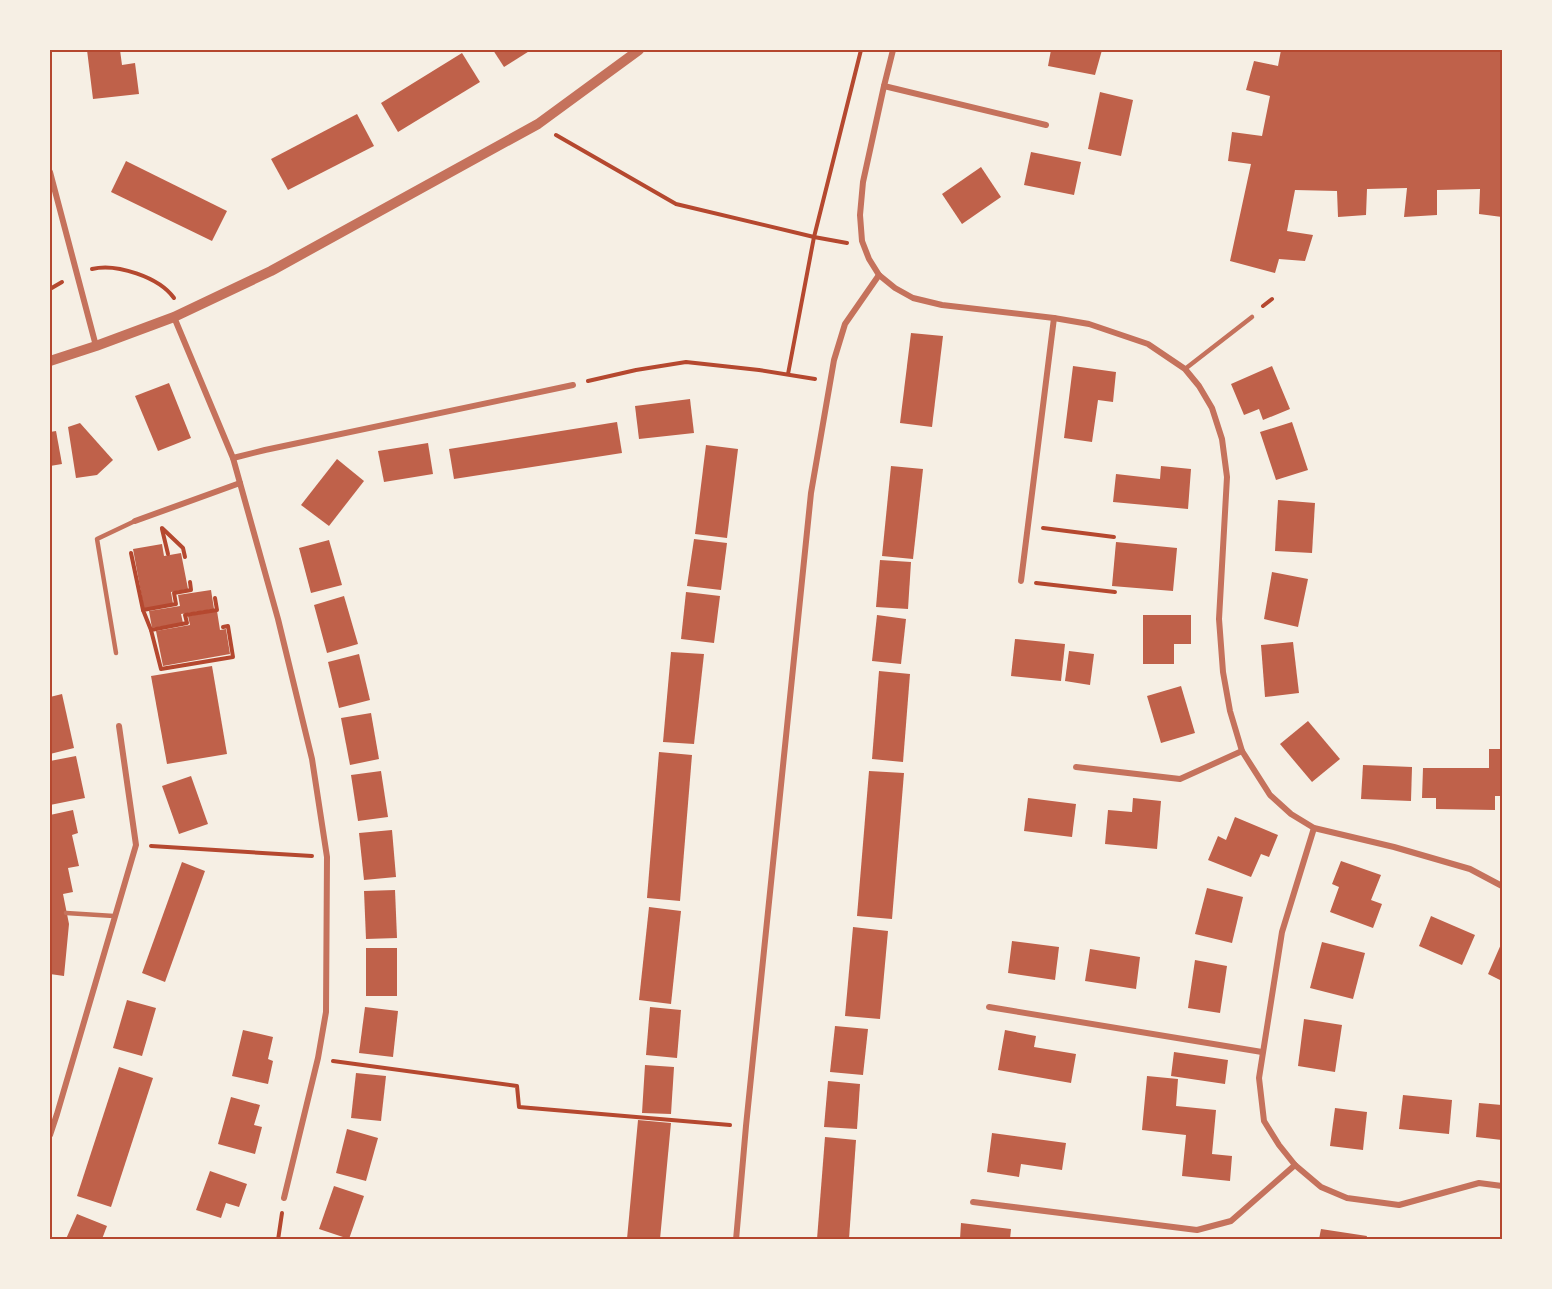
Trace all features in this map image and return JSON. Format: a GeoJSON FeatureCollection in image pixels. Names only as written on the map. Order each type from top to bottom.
{"type":"FeatureCollection","features":[{"type":"Feature","properties":{"kind":"street"},"geometry":{"type":"LineString","coordinates":[[50,361],[178,316],[271,271],[538,124],[639,50]]}},
{"type":"Feature","properties":{"kind":"street"},"geometry":{"type":"LineString","coordinates":[[893,50],[863,182],[860,215],[862,242],[879,275],[895,288],[913,298],[942,305],[1089,324],[1148,345],[1185,369],[1199,386],[1212,408],[1222,439],[1227,477],[1219,619],[1223,672],[1230,711],[1242,752],[1269,795],[1291,814],[1314,828],[1394,847],[1470,869],[1503,886]]}},
{"type":"Feature","properties":{"kind":"street"},"geometry":{"type":"LineString","coordinates":[[884,86],[1046,125]]}},
{"type":"Feature","properties":{"kind":"street"},"geometry":{"type":"LineString","coordinates":[[50,172],[96,346]]}},
{"type":"Feature","properties":{"kind":"street"},"geometry":{"type":"LineString","coordinates":[[736,1239],[811,493],[834,360],[845,324],[879,275]]}},
{"type":"Feature","properties":{"kind":"street"},"geometry":{"type":"LineString","coordinates":[[178,316],[233,458],[278,619],[312,759],[327,857],[326,1012],[318,1058],[284,1198]]}},
{"type":"Feature","properties":{"kind":"street"},"geometry":{"type":"LineString","coordinates":[[1021,581],[1054,318]]}},
{"type":"Feature","properties":{"kind":"street"},"geometry":{"type":"LineString","coordinates":[[233,458],[573,385]]}},
{"type":"Feature","properties":{"kind":"street"},"geometry":{"type":"LineString","coordinates":[[135,521],[240,483]]}},
{"type":"Feature","properties":{"kind":"street"},"geometry":{"type":"LineString","coordinates":[[50,1135],[53,1114],[136,845],[119,726]]}},
{"type":"Feature","properties":{"kind":"street"},"geometry":{"type":"LineString","coordinates":[[1076,767],[1180,780],[1242,752]]}},
{"type":"Feature","properties":{"kind":"street"},"geometry":{"type":"LineString","coordinates":[[1314,828],[1282,932],[1258,1078],[1264,1121],[1294,1165],[1321,1187],[1347,1198],[1399,1205],[1479,1183],[1503,1186]]}},
{"type":"Feature","properties":{"kind":"street"},"geometry":{"type":"LineString","coordinates":[[989,1007],[1262,1052]]}},
{"type":"Feature","properties":{"kind":"street"},"geometry":{"type":"LineString","coordinates":[[973,1202],[1197,1230],[1231,1221],[1294,1165]]}},
{"type":"Feature","properties":{"kind":"lane"},"geometry":{"type":"LineString","coordinates":[[1185,369],[1251,317]]}},
{"type":"Feature","properties":{"kind":"lane"},"geometry":{"type":"LineString","coordinates":[[116,653],[97,539],[135,521]]}},
{"type":"Feature","properties":{"kind":"lane"},"geometry":{"type":"LineString","coordinates":[[66,913],[114,916]]}},
{"type":"Feature","properties":{"kind":"path"},"geometry":{"type":"LineString","coordinates":[[788,374],[814,237],[861,50]]}},
{"type":"Feature","properties":{"kind":"path"},"geometry":{"type":"LineString","coordinates":[[538,124],[676,204],[814,237],[850,243],[862,242]]}},
{"type":"Feature","properties":{"kind":"path"},"geometry":{"type":"LineString","coordinates":[[76,272],[109,267],[136,273],[160,285],[170,294],[178,316]]}},
{"type":"Feature","properties":{"kind":"path"},"geometry":{"type":"LineString","coordinates":[[573,385],[636,370],[686,362],[831,381]]}},
{"type":"Feature","properties":{"kind":"path"},"geometry":{"type":"LineString","coordinates":[[1028,526],[1114,537]]}},
{"type":"Feature","properties":{"kind":"path"},"geometry":{"type":"LineString","coordinates":[[168,554],[162,528],[183,548],[185,557]]}},
{"type":"Feature","properties":{"kind":"path"},"geometry":{"type":"LineString","coordinates":[[131,553],[143,610],[151,630],[161,669],[233,657],[228,626],[223,627]]}},
{"type":"Feature","properties":{"kind":"path"},"geometry":{"type":"LineString","coordinates":[[1021,581],[1115,592]]}},
{"type":"Feature","properties":{"kind":"path"},"geometry":{"type":"LineString","coordinates":[[143,610],[177,604],[174,593],[191,590],[190,582]]}},
{"type":"Feature","properties":{"kind":"path"},"geometry":{"type":"LineString","coordinates":[[151,630],[187,623],[185,615],[217,610],[215,598]]}},
{"type":"Feature","properties":{"kind":"path"},"geometry":{"type":"LineString","coordinates":[[136,845],[327,857]]}},
{"type":"Feature","properties":{"kind":"path"},"geometry":{"type":"LineString","coordinates":[[318,1058],[517,1086],[519,1107],[746,1126]]}},
{"type":"Feature","properties":{"kind":"path"},"geometry":{"type":"LineString","coordinates":[[278,1239],[284,1198]]}},
{"type":"Feature","properties":{"kind":"building"},"geometry":{"type":"Polygon","coordinates":[[[87,50],[120,50],[122,65],[135,63],[139,94],[93,99],[87,50]]]}},
{"type":"Feature","properties":{"kind":"building"},"geometry":{"type":"Polygon","coordinates":[[[493,50],[531,50],[504,67],[493,50]]]}},
{"type":"Feature","properties":{"kind":"building"},"geometry":{"type":"Polygon","coordinates":[[[1051,50],[1102,50],[1095,75],[1048,66],[1051,50]]]}},
{"type":"Feature","properties":{"kind":"building"},"geometry":{"type":"Polygon","coordinates":[[[1281,50],[1502,50],[1502,217],[1479,214],[1480,189],[1437,190],[1437,215],[1404,217],[1407,188],[1367,189],[1366,215],[1338,217],[1337,191],[1295,190],[1287,231],[1313,235],[1305,261],[1279,259],[1275,273],[1230,261],[1251,164],[1228,161],[1232,132],[1262,136],[1270,96],[1246,90],[1254,61],[1278,66],[1281,50]]]}},
{"type":"Feature","properties":{"kind":"building"},"geometry":{"type":"Polygon","coordinates":[[[462,53],[480,82],[398,132],[381,103],[462,53]]]}},
{"type":"Feature","properties":{"kind":"building"},"geometry":{"type":"Polygon","coordinates":[[[1100,92],[1133,100],[1121,156],[1088,149],[1100,92]]]}},
{"type":"Feature","properties":{"kind":"building"},"geometry":{"type":"Polygon","coordinates":[[[357,114],[374,146],[288,190],[271,159],[357,114]]]}},
{"type":"Feature","properties":{"kind":"building"},"geometry":{"type":"Polygon","coordinates":[[[1031,152],[1081,162],[1074,195],[1024,185],[1031,152]]]}},
{"type":"Feature","properties":{"kind":"building"},"geometry":{"type":"Polygon","coordinates":[[[126,161],[227,211],[212,241],[111,192],[126,161]]]}},
{"type":"Feature","properties":{"kind":"building"},"geometry":{"type":"Polygon","coordinates":[[[981,167],[1001,197],[962,224],[942,194],[981,167]]]}},
{"type":"Feature","properties":{"kind":"building"},"geometry":{"type":"Polygon","coordinates":[[[911,333],[943,336],[932,427],[900,423],[911,333]]]}},
{"type":"Feature","properties":{"kind":"building"},"geometry":{"type":"Polygon","coordinates":[[[1073,366],[1116,372],[1113,402],[1098,400],[1092,442],[1064,438],[1073,366]]]}},
{"type":"Feature","properties":{"kind":"building"},"geometry":{"type":"Polygon","coordinates":[[[1272,366],[1290,409],[1263,420],[1259,409],[1244,415],[1231,384],[1272,366]]]}},
{"type":"Feature","properties":{"kind":"building"},"geometry":{"type":"Polygon","coordinates":[[[169,383],[191,438],[158,451],[135,396],[169,383]]]}},
{"type":"Feature","properties":{"kind":"building"},"geometry":{"type":"Polygon","coordinates":[[[690,399],[694,433],[639,439],[635,406],[690,399]]]}},
{"type":"Feature","properties":{"kind":"building"},"geometry":{"type":"Polygon","coordinates":[[[617,422],[622,453],[454,479],[449,449],[617,422]]]}},
{"type":"Feature","properties":{"kind":"building"},"geometry":{"type":"Polygon","coordinates":[[[1292,422],[1308,470],[1276,480],[1260,432],[1292,422]]]}},
{"type":"Feature","properties":{"kind":"building"},"geometry":{"type":"Polygon","coordinates":[[[80,423],[113,460],[97,475],[76,478],[68,427],[80,423]]]}},
{"type":"Feature","properties":{"kind":"building"},"geometry":{"type":"Polygon","coordinates":[[[56,431],[62,464],[50,466],[50,432],[56,431]]]}},
{"type":"Feature","properties":{"kind":"building"},"geometry":{"type":"Polygon","coordinates":[[[428,443],[433,474],[384,482],[378,451],[428,443]]]}},
{"type":"Feature","properties":{"kind":"building"},"geometry":{"type":"Polygon","coordinates":[[[706,445],[738,449],[727,538],[695,534],[706,445]]]}},
{"type":"Feature","properties":{"kind":"building"},"geometry":{"type":"Polygon","coordinates":[[[337,459],[364,481],[329,526],[301,505],[337,459]]]}},
{"type":"Feature","properties":{"kind":"building"},"geometry":{"type":"Polygon","coordinates":[[[891,466],[923,469],[913,559],[882,556],[891,466]]]}},
{"type":"Feature","properties":{"kind":"building"},"geometry":{"type":"Polygon","coordinates":[[[1161,466],[1191,469],[1188,509],[1113,502],[1116,474],[1160,479],[1161,466]]]}},
{"type":"Feature","properties":{"kind":"building"},"geometry":{"type":"Polygon","coordinates":[[[1278,500],[1315,503],[1312,553],[1275,551],[1278,500]]]}},
{"type":"Feature","properties":{"kind":"building"},"geometry":{"type":"Polygon","coordinates":[[[694,539],[727,543],[721,590],[687,586],[694,539]]]}},
{"type":"Feature","properties":{"kind":"building"},"geometry":{"type":"Polygon","coordinates":[[[329,540],[342,585],[311,593],[299,548],[329,540]]]}},
{"type":"Feature","properties":{"kind":"building"},"geometry":{"type":"Polygon","coordinates":[[[1116,542],[1177,548],[1173,591],[1112,586],[1116,542]]]}},
{"type":"Feature","properties":{"kind":"building"},"geometry":{"type":"Polygon","coordinates":[[[162,544],[164,556],[181,553],[188,589],[171,592],[173,604],[144,609],[133,549],[162,544]]]}},
{"type":"Feature","properties":{"kind":"building"},"geometry":{"type":"Polygon","coordinates":[[[880,560],[911,562],[908,609],[876,607],[880,560]]]}},
{"type":"Feature","properties":{"kind":"building"},"geometry":{"type":"Polygon","coordinates":[[[1272,572],[1308,579],[1298,627],[1264,619],[1272,572]]]}},
{"type":"Feature","properties":{"kind":"building"},"geometry":{"type":"Polygon","coordinates":[[[211,590],[214,609],[181,614],[183,623],[152,628],[149,611],[180,606],[178,595],[211,590]]]}},
{"type":"Feature","properties":{"kind":"building"},"geometry":{"type":"Polygon","coordinates":[[[686,592],[720,596],[714,643],[681,639],[686,592]]]}},
{"type":"Feature","properties":{"kind":"building"},"geometry":{"type":"Polygon","coordinates":[[[344,596],[358,644],[327,653],[314,605],[344,596]]]}},
{"type":"Feature","properties":{"kind":"building"},"geometry":{"type":"Polygon","coordinates":[[[217,611],[220,630],[226,629],[230,654],[163,666],[156,631],[190,625],[188,616],[217,611]]]}},
{"type":"Feature","properties":{"kind":"building"},"geometry":{"type":"Polygon","coordinates":[[[877,615],[906,619],[901,664],[872,661],[877,615]]]}},
{"type":"Feature","properties":{"kind":"building"},"geometry":{"type":"Polygon","coordinates":[[[1143,615],[1191,615],[1191,644],[1174,644],[1174,664],[1143,664],[1143,615]]]}},
{"type":"Feature","properties":{"kind":"building"},"geometry":{"type":"Polygon","coordinates":[[[1015,639],[1065,644],[1061,681],[1011,676],[1015,639]]]}},
{"type":"Feature","properties":{"kind":"building"},"geometry":{"type":"Polygon","coordinates":[[[1293,642],[1299,693],[1265,697],[1261,645],[1293,642]]]}},
{"type":"Feature","properties":{"kind":"building"},"geometry":{"type":"Polygon","coordinates":[[[1069,651],[1094,654],[1090,685],[1065,681],[1069,651]]]}},
{"type":"Feature","properties":{"kind":"building"},"geometry":{"type":"Polygon","coordinates":[[[671,652],[704,654],[694,744],[663,742],[671,652]]]}},
{"type":"Feature","properties":{"kind":"building"},"geometry":{"type":"Polygon","coordinates":[[[359,654],[370,700],[339,708],[328,662],[359,654]]]}},
{"type":"Feature","properties":{"kind":"building"},"geometry":{"type":"Polygon","coordinates":[[[212,666],[227,754],[167,764],[151,676],[212,666]]]}},
{"type":"Feature","properties":{"kind":"building"},"geometry":{"type":"Polygon","coordinates":[[[879,671],[910,674],[903,762],[872,759],[879,671]]]}},
{"type":"Feature","properties":{"kind":"building"},"geometry":{"type":"Polygon","coordinates":[[[1181,686],[1195,733],[1161,743],[1147,696],[1181,686]]]}},
{"type":"Feature","properties":{"kind":"building"},"geometry":{"type":"Polygon","coordinates":[[[62,694],[74,748],[50,754],[50,697],[62,694]]]}},
{"type":"Feature","properties":{"kind":"building"},"geometry":{"type":"Polygon","coordinates":[[[371,713],[379,759],[350,765],[341,718],[371,713]]]}},
{"type":"Feature","properties":{"kind":"building"},"geometry":{"type":"Polygon","coordinates":[[[1308,721],[1340,759],[1312,782],[1280,744],[1308,721]]]}},
{"type":"Feature","properties":{"kind":"building"},"geometry":{"type":"Polygon","coordinates":[[[1489,749],[1502,749],[1502,796],[1495,796],[1495,810],[1436,809],[1436,798],[1422,798],[1423,768],[1489,768],[1489,749]]]}},
{"type":"Feature","properties":{"kind":"building"},"geometry":{"type":"Polygon","coordinates":[[[659,752],[692,755],[680,901],[647,898],[659,752]]]}},
{"type":"Feature","properties":{"kind":"building"},"geometry":{"type":"Polygon","coordinates":[[[76,756],[85,798],[50,805],[50,761],[76,756]]]}},
{"type":"Feature","properties":{"kind":"building"},"geometry":{"type":"Polygon","coordinates":[[[1363,765],[1412,767],[1411,801],[1361,799],[1363,765]]]}},
{"type":"Feature","properties":{"kind":"building"},"geometry":{"type":"Polygon","coordinates":[[[381,771],[388,817],[358,821],[351,775],[381,771]]]}},
{"type":"Feature","properties":{"kind":"building"},"geometry":{"type":"Polygon","coordinates":[[[869,771],[904,773],[892,919],[857,916],[869,771]]]}},
{"type":"Feature","properties":{"kind":"building"},"geometry":{"type":"Polygon","coordinates":[[[191,776],[208,824],[179,834],[162,786],[191,776]]]}},
{"type":"Feature","properties":{"kind":"building"},"geometry":{"type":"Polygon","coordinates":[[[1028,798],[1076,804],[1072,837],[1024,831],[1028,798]]]}},
{"type":"Feature","properties":{"kind":"building"},"geometry":{"type":"Polygon","coordinates":[[[1133,798],[1161,801],[1157,849],[1105,844],[1108,810],[1132,812],[1133,798]]]}},
{"type":"Feature","properties":{"kind":"building"},"geometry":{"type":"Polygon","coordinates":[[[73,810],[78,833],[72,835],[79,866],[68,868],[73,892],[63,894],[69,924],[64,976],[50,974],[50,815],[73,810]]]}},
{"type":"Feature","properties":{"kind":"building"},"geometry":{"type":"Polygon","coordinates":[[[1235,817],[1278,835],[1269,857],[1261,854],[1251,877],[1208,860],[1218,836],[1226,840],[1235,817]]]}},
{"type":"Feature","properties":{"kind":"building"},"geometry":{"type":"Polygon","coordinates":[[[392,830],[396,877],[364,880],[359,833],[392,830]]]}},
{"type":"Feature","properties":{"kind":"building"},"geometry":{"type":"Polygon","coordinates":[[[1341,861],[1381,875],[1371,900],[1382,904],[1373,928],[1330,912],[1339,887],[1332,884],[1341,861]]]}},
{"type":"Feature","properties":{"kind":"building"},"geometry":{"type":"Polygon","coordinates":[[[182,862],[205,871],[165,982],[142,973],[182,862]]]}},
{"type":"Feature","properties":{"kind":"building"},"geometry":{"type":"Polygon","coordinates":[[[1207,888],[1243,897],[1232,943],[1195,934],[1207,888]]]}},
{"type":"Feature","properties":{"kind":"building"},"geometry":{"type":"Polygon","coordinates":[[[395,890],[397,938],[366,939],[364,891],[395,890]]]}},
{"type":"Feature","properties":{"kind":"building"},"geometry":{"type":"Polygon","coordinates":[[[649,907],[681,911],[671,1004],[639,1000],[649,907]]]}},
{"type":"Feature","properties":{"kind":"building"},"geometry":{"type":"Polygon","coordinates":[[[1431,916],[1475,935],[1462,965],[1419,946],[1431,916]]]}},
{"type":"Feature","properties":{"kind":"building"},"geometry":{"type":"Polygon","coordinates":[[[853,927],[888,931],[880,1019],[845,1016],[853,927]]]}},
{"type":"Feature","properties":{"kind":"building"},"geometry":{"type":"Polygon","coordinates":[[[1012,941],[1059,947],[1055,980],[1008,973],[1012,941]]]}},
{"type":"Feature","properties":{"kind":"building"},"geometry":{"type":"Polygon","coordinates":[[[1322,942],[1365,953],[1353,999],[1310,988],[1322,942]]]}},
{"type":"Feature","properties":{"kind":"building"},"geometry":{"type":"Polygon","coordinates":[[[1502,942],[1502,981],[1488,974],[1502,942]]]}},
{"type":"Feature","properties":{"kind":"building"},"geometry":{"type":"Polygon","coordinates":[[[366,948],[397,948],[397,996],[366,996],[366,948]]]}},
{"type":"Feature","properties":{"kind":"building"},"geometry":{"type":"Polygon","coordinates":[[[1090,949],[1140,957],[1136,989],[1085,981],[1090,949]]]}},
{"type":"Feature","properties":{"kind":"building"},"geometry":{"type":"Polygon","coordinates":[[[1195,960],[1227,966],[1220,1013],[1188,1008],[1195,960]]]}},
{"type":"Feature","properties":{"kind":"building"},"geometry":{"type":"Polygon","coordinates":[[[127,1000],[156,1008],[142,1056],[113,1048],[127,1000]]]}},
{"type":"Feature","properties":{"kind":"building"},"geometry":{"type":"Polygon","coordinates":[[[365,1007],[398,1011],[393,1057],[359,1053],[365,1007]]]}},
{"type":"Feature","properties":{"kind":"building"},"geometry":{"type":"Polygon","coordinates":[[[650,1007],[681,1010],[677,1058],[646,1055],[650,1007]]]}},
{"type":"Feature","properties":{"kind":"building"},"geometry":{"type":"Polygon","coordinates":[[[1304,1019],[1342,1025],[1335,1072],[1298,1066],[1304,1019]]]}},
{"type":"Feature","properties":{"kind":"building"},"geometry":{"type":"Polygon","coordinates":[[[835,1026],[868,1029],[863,1075],[830,1072],[835,1026]]]}},
{"type":"Feature","properties":{"kind":"building"},"geometry":{"type":"Polygon","coordinates":[[[243,1030],[273,1037],[268,1059],[273,1061],[268,1084],[232,1076],[243,1030]]]}},
{"type":"Feature","properties":{"kind":"building"},"geometry":{"type":"Polygon","coordinates":[[[1005,1030],[1036,1036],[1034,1047],[1076,1054],[1071,1083],[998,1070],[1005,1030]]]}},
{"type":"Feature","properties":{"kind":"building"},"geometry":{"type":"Polygon","coordinates":[[[1174,1052],[1228,1060],[1225,1084],[1171,1076],[1174,1052]]]}},
{"type":"Feature","properties":{"kind":"building"},"geometry":{"type":"Polygon","coordinates":[[[645,1065],[674,1067],[671,1114],[642,1113],[645,1065]]]}},
{"type":"Feature","properties":{"kind":"building"},"geometry":{"type":"Polygon","coordinates":[[[119,1067],[153,1078],[111,1207],[77,1196],[119,1067]]]}},
{"type":"Feature","properties":{"kind":"building"},"geometry":{"type":"Polygon","coordinates":[[[356,1073],[386,1076],[381,1121],[351,1118],[356,1073]]]}},
{"type":"Feature","properties":{"kind":"building"},"geometry":{"type":"Polygon","coordinates":[[[1147,1076],[1178,1079],[1176,1106],[1216,1110],[1212,1154],[1232,1156],[1230,1181],[1182,1176],[1186,1135],[1142,1130],[1147,1076]]]}},
{"type":"Feature","properties":{"kind":"building"},"geometry":{"type":"Polygon","coordinates":[[[828,1081],[860,1084],[857,1129],[824,1127],[828,1081]]]}},
{"type":"Feature","properties":{"kind":"building"},"geometry":{"type":"Polygon","coordinates":[[[1403,1095],[1452,1100],[1449,1134],[1399,1129],[1403,1095]]]}},
{"type":"Feature","properties":{"kind":"building"},"geometry":{"type":"Polygon","coordinates":[[[231,1097],[260,1105],[254,1125],[262,1127],[255,1154],[218,1144],[231,1097]]]}},
{"type":"Feature","properties":{"kind":"building"},"geometry":{"type":"Polygon","coordinates":[[[1479,1103],[1502,1105],[1502,1140],[1476,1137],[1479,1103]]]}},
{"type":"Feature","properties":{"kind":"building"},"geometry":{"type":"Polygon","coordinates":[[[1335,1108],[1367,1112],[1363,1150],[1330,1146],[1335,1108]]]}},
{"type":"Feature","properties":{"kind":"building"},"geometry":{"type":"Polygon","coordinates":[[[638,1120],[671,1123],[660,1239],[627,1239],[638,1120]]]}},
{"type":"Feature","properties":{"kind":"building"},"geometry":{"type":"Polygon","coordinates":[[[347,1129],[378,1138],[366,1181],[336,1173],[347,1129]]]}},
{"type":"Feature","properties":{"kind":"building"},"geometry":{"type":"Polygon","coordinates":[[[992,1133],[1066,1143],[1062,1170],[1021,1164],[1019,1177],[987,1172],[992,1133]]]}},
{"type":"Feature","properties":{"kind":"building"},"geometry":{"type":"Polygon","coordinates":[[[825,1137],[856,1140],[849,1239],[817,1239],[825,1137]]]}},
{"type":"Feature","properties":{"kind":"building"},"geometry":{"type":"Polygon","coordinates":[[[210,1171],[247,1184],[239,1207],[226,1203],[221,1218],[196,1210],[210,1171]]]}},
{"type":"Feature","properties":{"kind":"building"},"geometry":{"type":"Polygon","coordinates":[[[334,1186],[364,1196],[349,1239],[319,1229],[334,1186]]]}},
{"type":"Feature","properties":{"kind":"building"},"geometry":{"type":"Polygon","coordinates":[[[77,1214],[107,1226],[102,1239],[66,1239],[77,1214]]]}},
{"type":"Feature","properties":{"kind":"building"},"geometry":{"type":"Polygon","coordinates":[[[961,1223],[1011,1229],[1010,1239],[960,1239],[961,1223]]]}},
{"type":"Feature","properties":{"kind":"building"},"geometry":{"type":"Polygon","coordinates":[[[1321,1229],[1367,1236],[1366,1239],[1319,1239],[1321,1229]]]}}]}
